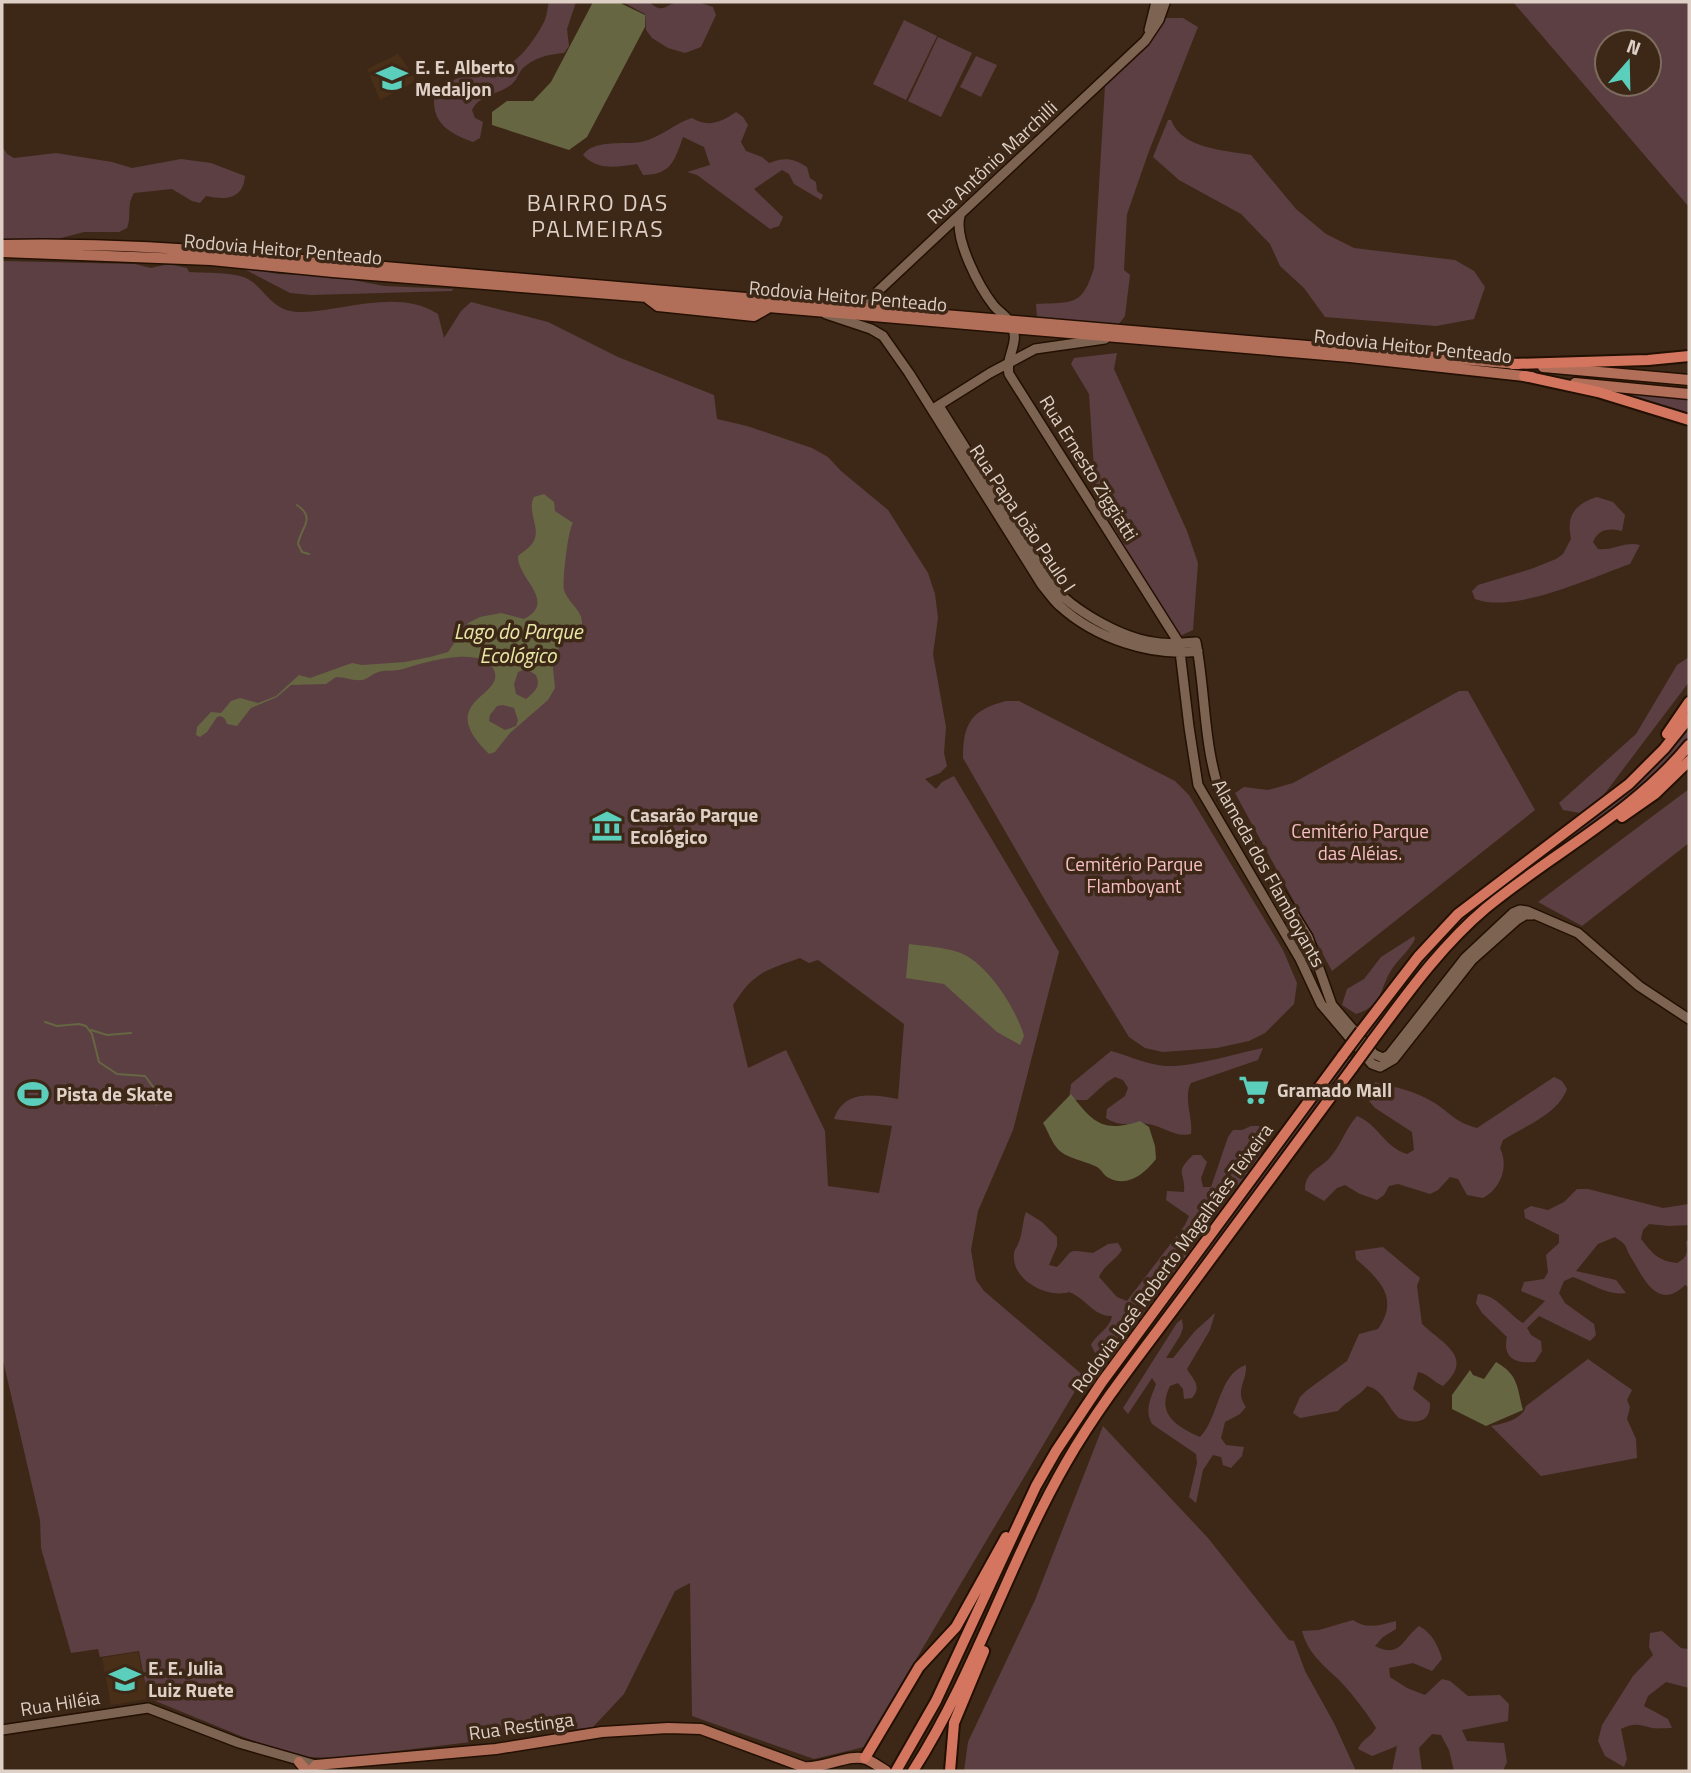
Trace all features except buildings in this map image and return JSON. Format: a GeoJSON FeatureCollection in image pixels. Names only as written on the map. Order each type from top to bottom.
{"type":"FeatureCollection","features":[{"type":"Feature","properties":{"kind":"highway"},"geometry":{"type":"LineString","coordinates":[[1513,364],[1648,360],[1689,356]]}},
{"type":"Feature","properties":{"kind":"highway"},"geometry":{"type":"LineString","coordinates":[[1524,376],[1598,392],[1689,420]]}},
{"type":"Feature","properties":{"kind":"highway"},"geometry":{"type":"LineString","coordinates":[[1591,814],[1650,757],[1689,702]]}},
{"type":"Feature","properties":{"kind":"highway","name":"Rodovia José Roberto Magalhães Teixeira"},"geometry":{"type":"LineString","coordinates":[[896,1771],[942,1689],[1036,1486],[1066,1435],[1102,1382],[1361,1031],[1418,957],[1458,914],[1642,773],[1689,718]]}},
{"type":"Feature","properties":{"kind":"highway","name":"Rodovia José Roberto Magalhães Teixeira"},"geometry":{"type":"LineString","coordinates":[[913,1771],[958,1690],[1047,1498],[1078,1443],[1114,1390],[1372,1041],[1436,958],[1479,914],[1632,802],[1689,745]]}},
{"type":"Feature","properties":{"kind":"highway"},"geometry":{"type":"LineString","coordinates":[[1520,883],[1641,805],[1689,761]]}},
{"type":"Feature","properties":{"kind":"highway"},"geometry":{"type":"LineString","coordinates":[[866,1759],[919,1667],[956,1627],[1036,1486]]}},
{"type":"Feature","properties":{"kind":"highway"},"geometry":{"type":"LineString","coordinates":[[950,1771],[954,1723],[1018,1560]]}},
{"type":"Feature","properties":{"kind":"main road","name":"Rodovia Heitor Penteado"},"geometry":{"type":"LineString","coordinates":[[2,244],[218,250],[863,312],[1689,380]]}},
{"type":"Feature","properties":{"kind":"main road","name":"Rodovia Heitor Penteado"},"geometry":{"type":"LineString","coordinates":[[2,253],[211,260],[816,311],[863,312]]}},
{"type":"Feature","properties":{"kind":"main road","name":"Rodovia Heitor Penteado"},"geometry":{"type":"LineString","coordinates":[[1012,325],[1363,358],[1689,394]]}},
{"type":"Feature","properties":{"kind":"main road","name":"Rua Restinga"},"geometry":{"type":"LineString","coordinates":[[311,1769],[496,1749],[602,1732],[668,1728],[701,1729],[804,1767],[815,1768],[854,1758],[866,1759]]}},
{"type":"Feature","properties":{"kind":"main road"},"geometry":{"type":"LineString","coordinates":[[866,1759],[886,1771]]}},
{"type":"Feature","properties":{"kind":"main road"},"geometry":{"type":"LineString","coordinates":[[299,1762],[311,1769]]}},
{"type":"Feature","properties":{"kind":"street","name":"Rua Antônio Marchilli"},"geometry":{"type":"LineString","coordinates":[[863,312],[876,294],[1145,41],[1159,20],[1161,2]]}},
{"type":"Feature","properties":{"kind":"street"},"geometry":{"type":"LineString","coordinates":[[960,216],[960,238],[967,257],[990,301],[1012,325],[1014,344],[1004,365]]}},
{"type":"Feature","properties":{"kind":"street"},"geometry":{"type":"LineString","coordinates":[[940,234],[951,233],[960,238]]}},
{"type":"Feature","properties":{"kind":"street","name":"Rua Papa João Paulo I"},"geometry":{"type":"LineString","coordinates":[[816,311],[880,333],[935,408],[1063,599],[1086,615],[1149,642],[1180,648],[1197,646]]}},
{"type":"Feature","properties":{"kind":"street","name":"Rua Papa João Paulo I"},"geometry":{"type":"LineString","coordinates":[[863,312],[865,323],[871,329]]}},
{"type":"Feature","properties":{"kind":"street"},"geometry":{"type":"LineString","coordinates":[[935,408],[1035,349],[1119,337]]}},
{"type":"Feature","properties":{"kind":"street","name":"Rua Ernesto Ziggiatti"},"geometry":{"type":"LineString","coordinates":[[1004,365],[1180,648]]}},
{"type":"Feature","properties":{"kind":"street","name":"Alameda dos Flamboyants"},"geometry":{"type":"LineString","coordinates":[[1197,646],[1206,725],[1215,774],[1223,798],[1308,937],[1332,1005],[1374,1054],[1383,1058],[1408,1037]]}},
{"type":"Feature","properties":{"kind":"street","name":"Alameda dos Flamboyants"},"geometry":{"type":"LineString","coordinates":[[1180,648],[1198,785],[1300,958],[1321,1004],[1367,1059],[1380,1067],[1394,1059],[1408,1037]]}},
{"type":"Feature","properties":{"kind":"street"},"geometry":{"type":"LineString","coordinates":[[1189,727],[1206,725]]}},
{"type":"Feature","properties":{"kind":"street"},"geometry":{"type":"LineString","coordinates":[[1276,917],[1291,909]]}},
{"type":"Feature","properties":{"kind":"street"},"geometry":{"type":"LineString","coordinates":[[1408,1037],[1475,953],[1525,915],[1538,916],[1578,933],[1639,986],[1689,1019]]}},
{"type":"Feature","properties":{"kind":"street","name":"Rua Hiléia"},"geometry":{"type":"LineString","coordinates":[[2,1730],[148,1708],[239,1743],[299,1762]]}},
{"type":"Feature","properties":{"kind":"shaded area","name":"E. E. Alberto Medaljon"},"geometry":{"type":"Polygon","coordinates":[[[398,54],[414,76],[414,82],[380,100],[367,69],[398,54]]]}},
{"type":"Feature","properties":{"kind":"shaded area","name":"E. E. Julia Luiz Ruete"},"geometry":{"type":"Polygon","coordinates":[[[138,1652],[148,1699],[111,1705],[102,1658],[138,1652]]]}},
{"type":"Feature","properties":{"kind":"green space"},"geometry":{"type":"Polygon","coordinates":[[[549,2],[576,2],[567,29],[569,46],[564,53],[536,59],[522,69],[508,87],[476,104],[472,110],[475,118],[483,122],[480,138],[473,142],[446,128],[436,114],[434,100],[439,90],[460,78],[500,68],[515,60],[541,27],[549,2]]]}},
{"type":"Feature","properties":{"kind":"green space"},"geometry":{"type":"Polygon","coordinates":[[[623,2],[649,2],[658,8],[679,2],[701,3],[713,7],[716,15],[701,47],[685,53],[668,48],[652,38],[646,30],[645,14],[623,2]]]}},
{"type":"Feature","properties":{"kind":"green space"},"geometry":{"type":"Polygon","coordinates":[[[1513,2],[1689,2],[1689,207],[1595,98],[1663,98],[1663,28],[1593,28],[1593,95],[1513,2]]]}},
{"type":"Feature","properties":{"kind":"green space"},"geometry":{"type":"Polygon","coordinates":[[[1166,18],[1183,18],[1198,27],[1127,214],[1124,270],[1130,275],[1125,316],[1118,325],[1037,317],[1036,304],[1074,300],[1090,281],[1094,268],[1105,86],[1146,47],[1166,18]]]}},
{"type":"Feature","properties":{"kind":"green space"},"geometry":{"type":"Polygon","coordinates":[[[904,20],[937,36],[906,100],[873,84],[904,20]]]}},
{"type":"Feature","properties":{"kind":"green space"},"geometry":{"type":"Polygon","coordinates":[[[938,37],[972,53],[941,117],[908,101],[938,37]]]}},
{"type":"Feature","properties":{"kind":"green space"},"geometry":{"type":"Polygon","coordinates":[[[976,56],[997,65],[981,97],[960,87],[976,56]]]}},
{"type":"Feature","properties":{"kind":"green space"},"geometry":{"type":"Polygon","coordinates":[[[736,112],[748,125],[741,142],[746,151],[769,163],[788,159],[807,167],[810,178],[816,182],[817,191],[823,195],[821,200],[794,184],[789,174],[782,170],[754,189],[783,217],[779,226],[770,229],[697,175],[687,172],[710,165],[704,147],[683,137],[671,164],[653,174],[643,175],[637,164],[602,166],[583,155],[601,145],[648,140],[692,118],[709,123],[725,119],[736,112]]]}},
{"type":"Feature","properties":{"kind":"green space"},"geometry":{"type":"Polygon","coordinates":[[[1168,120],[1171,120],[1176,130],[1184,137],[1194,142],[1251,155],[1296,209],[1326,234],[1354,248],[1455,260],[1474,271],[1485,287],[1474,319],[1436,326],[1325,317],[1304,288],[1280,266],[1270,244],[1241,214],[1179,180],[1153,157],[1168,120]]]}},
{"type":"Feature","properties":{"kind":"green space"},"geometry":{"type":"Polygon","coordinates":[[[2,146],[7,154],[14,158],[56,153],[132,168],[181,159],[211,163],[245,176],[244,184],[237,194],[226,198],[206,196],[200,203],[172,189],[134,193],[130,202],[127,228],[119,232],[84,232],[31,246],[2,238],[2,146]]]}},
{"type":"Feature","properties":{"kind":"green space"},"geometry":{"type":"Polygon","coordinates":[[[2,261],[135,264],[151,268],[169,264],[187,268],[189,272],[235,275],[248,279],[276,304],[291,311],[318,311],[371,303],[406,303],[423,306],[438,314],[444,338],[461,311],[471,302],[548,322],[618,357],[714,395],[717,419],[812,448],[828,457],[888,510],[928,573],[935,594],[938,618],[933,654],[946,727],[944,753],[947,766],[940,773],[925,779],[936,789],[942,782],[954,776],[1059,952],[1013,1130],[978,1211],[971,1250],[976,1280],[984,1291],[1084,1376],[864,1747],[814,1759],[692,1716],[690,1583],[675,1591],[624,1694],[593,1727],[339,1758],[306,1757],[253,1741],[148,1698],[139,1651],[100,1657],[98,1649],[71,1653],[41,1548],[40,1520],[2,1356],[2,261]],[[800,958],[761,974],[747,986],[733,1005],[748,1068],[786,1050],[825,1131],[828,1186],[879,1193],[892,1126],[834,1119],[845,1103],[860,1096],[898,1099],[904,1024],[818,960],[809,963],[800,958]]]}},
{"type":"Feature","properties":{"kind":"green space"},"geometry":{"type":"Polygon","coordinates":[[[246,270],[278,274],[332,276],[384,286],[453,289],[311,295],[290,293],[246,270]]]}},
{"type":"Feature","properties":{"kind":"green space"},"geometry":{"type":"Polygon","coordinates":[[[1117,353],[1114,369],[1187,531],[1198,563],[1193,630],[1178,637],[1096,499],[1089,394],[1071,364],[1074,358],[1117,353]]]}},
{"type":"Feature","properties":{"kind":"green space"},"geometry":{"type":"Polygon","coordinates":[[[1623,394],[1689,399],[1689,415],[1626,397],[1623,394]]]}},
{"type":"Feature","properties":{"kind":"green space"},"geometry":{"type":"Polygon","coordinates":[[[1597,497],[1613,502],[1625,515],[1622,531],[1604,530],[1593,542],[1598,549],[1640,545],[1630,564],[1531,598],[1510,602],[1475,599],[1472,591],[1478,585],[1531,569],[1563,554],[1571,539],[1571,517],[1583,503],[1597,497]]]}},
{"type":"Feature","properties":{"kind":"green space"},"geometry":{"type":"Polygon","coordinates":[[[1689,657],[1689,682],[1596,805],[1580,813],[1563,810],[1559,803],[1636,734],[1677,665],[1689,657]]]}},
{"type":"Feature","properties":{"kind":"green space","name":"Cemitério Parque das Aléias."},"geometry":{"type":"Polygon","coordinates":[[[1459,691],[1468,691],[1535,810],[1332,971],[1235,793],[1244,787],[1268,790],[1293,783],[1459,691]]]}},
{"type":"Feature","properties":{"kind":"green space","name":"Cemitério Parque Flamboyant"},"geometry":{"type":"Polygon","coordinates":[[[1006,701],[1019,701],[1175,781],[1189,795],[1283,950],[1297,983],[1294,1004],[1265,1033],[1249,1041],[1217,1048],[1163,1052],[1145,1048],[1129,1037],[1046,902],[963,758],[965,735],[972,719],[977,713],[1006,701]]]}},
{"type":"Feature","properties":{"kind":"green space"},"geometry":{"type":"Polygon","coordinates":[[[1689,722],[1689,739],[1639,791],[1496,896],[1367,1040],[1362,1036],[1401,983],[1460,916],[1586,823],[1689,722]]]}},
{"type":"Feature","properties":{"kind":"green space"},"geometry":{"type":"Polygon","coordinates":[[[1689,789],[1689,843],[1582,926],[1538,902],[1689,789]]]}},
{"type":"Feature","properties":{"kind":"green space"},"geometry":{"type":"Polygon","coordinates":[[[1414,936],[1413,943],[1389,973],[1372,1006],[1356,1014],[1342,1005],[1347,989],[1364,979],[1381,957],[1414,936]]]}},
{"type":"Feature","properties":{"kind":"green space"},"geometry":{"type":"Polygon","coordinates":[[[1263,1048],[1258,1060],[1191,1083],[1188,1101],[1191,1134],[1174,1133],[1148,1124],[1117,1123],[1106,1118],[1107,1109],[1125,1096],[1128,1088],[1123,1080],[1115,1077],[1087,1100],[1069,1100],[1071,1084],[1111,1051],[1144,1062],[1177,1066],[1263,1048]]]}},
{"type":"Feature","properties":{"kind":"green space"},"geometry":{"type":"Polygon","coordinates":[[[1348,1054],[1353,1060],[1072,1444],[1066,1440],[1086,1411],[1348,1054]]]}},
{"type":"Feature","properties":{"kind":"green space"},"geometry":{"type":"Polygon","coordinates":[[[1554,1077],[1562,1081],[1567,1089],[1563,1098],[1540,1119],[1503,1140],[1500,1148],[1504,1162],[1502,1176],[1495,1189],[1483,1198],[1467,1195],[1458,1179],[1450,1177],[1438,1190],[1430,1194],[1398,1184],[1389,1186],[1377,1200],[1345,1185],[1337,1188],[1324,1201],[1305,1190],[1308,1178],[1332,1155],[1357,1116],[1370,1124],[1399,1151],[1407,1154],[1414,1150],[1412,1132],[1375,1108],[1369,1101],[1375,1082],[1419,1095],[1458,1120],[1477,1128],[1554,1077]]]}},
{"type":"Feature","properties":{"kind":"green space"},"geometry":{"type":"Polygon","coordinates":[[[1259,1126],[1265,1133],[1263,1149],[1256,1165],[1211,1229],[1142,1315],[1107,1348],[1095,1353],[1091,1345],[1112,1316],[1100,1314],[1069,1292],[1051,1293],[1042,1290],[1018,1272],[1014,1253],[1026,1212],[1042,1222],[1057,1237],[1057,1246],[1049,1265],[1057,1267],[1071,1252],[1093,1253],[1108,1244],[1118,1243],[1122,1250],[1099,1277],[1117,1297],[1127,1301],[1189,1216],[1166,1200],[1167,1191],[1184,1192],[1183,1166],[1193,1155],[1201,1155],[1207,1162],[1201,1178],[1203,1187],[1211,1187],[1228,1137],[1233,1130],[1259,1126]]]}},
{"type":"Feature","properties":{"kind":"green space"},"geometry":{"type":"Polygon","coordinates":[[[1577,1189],[1588,1189],[1663,1208],[1689,1204],[1689,1225],[1649,1224],[1643,1230],[1641,1239],[1656,1256],[1677,1263],[1686,1255],[1686,1242],[1689,1238],[1689,1287],[1685,1285],[1675,1293],[1666,1295],[1658,1293],[1645,1280],[1622,1242],[1615,1237],[1598,1244],[1576,1271],[1616,1280],[1626,1293],[1606,1291],[1573,1277],[1564,1281],[1559,1293],[1565,1303],[1594,1324],[1596,1335],[1590,1341],[1539,1316],[1527,1328],[1531,1335],[1541,1341],[1542,1351],[1535,1362],[1516,1361],[1507,1350],[1507,1337],[1482,1313],[1476,1303],[1478,1294],[1491,1297],[1523,1323],[1545,1301],[1521,1291],[1524,1282],[1544,1279],[1548,1272],[1546,1255],[1559,1243],[1559,1235],[1525,1218],[1524,1210],[1531,1206],[1548,1210],[1564,1202],[1577,1189]]]}},
{"type":"Feature","properties":{"kind":"green space"},"geometry":{"type":"Polygon","coordinates":[[[1383,1247],[1420,1278],[1417,1286],[1422,1324],[1452,1352],[1456,1367],[1452,1376],[1443,1386],[1418,1372],[1413,1389],[1430,1403],[1428,1415],[1420,1421],[1399,1418],[1377,1391],[1367,1386],[1338,1411],[1300,1418],[1293,1413],[1300,1397],[1347,1361],[1359,1334],[1378,1329],[1384,1318],[1387,1299],[1384,1290],[1356,1259],[1355,1251],[1383,1247]]]}},
{"type":"Feature","properties":{"kind":"green space"},"geometry":{"type":"Polygon","coordinates":[[[1215,1313],[1210,1330],[1187,1369],[1196,1384],[1195,1394],[1192,1398],[1184,1399],[1183,1389],[1178,1383],[1170,1386],[1165,1404],[1167,1412],[1176,1423],[1200,1437],[1230,1377],[1246,1365],[1241,1396],[1246,1407],[1240,1414],[1225,1422],[1221,1438],[1226,1445],[1244,1447],[1242,1456],[1231,1468],[1223,1465],[1221,1457],[1213,1455],[1203,1470],[1196,1503],[1189,1497],[1197,1463],[1196,1454],[1152,1424],[1148,1409],[1156,1384],[1152,1378],[1128,1414],[1123,1408],[1177,1323],[1182,1319],[1183,1328],[1166,1358],[1173,1358],[1195,1331],[1215,1313]]]}},
{"type":"Feature","properties":{"kind":"green space"},"geometry":{"type":"Polygon","coordinates":[[[1588,1359],[1632,1390],[1627,1400],[1630,1407],[1627,1419],[1636,1439],[1637,1458],[1541,1476],[1491,1426],[1517,1418],[1526,1406],[1588,1359]]]}},
{"type":"Feature","properties":{"kind":"green space"},"geometry":{"type":"Polygon","coordinates":[[[1103,1426],[1208,1538],[1289,1640],[1294,1641],[1305,1671],[1334,1723],[1356,1771],[964,1771],[968,1742],[1035,1600],[1103,1426]]]}},
{"type":"Feature","properties":{"kind":"green space"},"geometry":{"type":"Polygon","coordinates":[[[1353,1620],[1369,1626],[1396,1621],[1396,1629],[1375,1646],[1384,1649],[1396,1649],[1419,1626],[1431,1636],[1442,1659],[1432,1671],[1413,1663],[1389,1668],[1390,1677],[1407,1688],[1425,1695],[1442,1679],[1450,1681],[1468,1696],[1500,1695],[1509,1704],[1508,1721],[1462,1730],[1467,1741],[1504,1743],[1507,1762],[1503,1771],[1454,1771],[1449,1750],[1441,1735],[1432,1734],[1419,1748],[1422,1771],[1392,1771],[1397,1746],[1372,1756],[1358,1749],[1376,1728],[1348,1690],[1312,1652],[1302,1631],[1319,1630],[1353,1620]]]}},
{"type":"Feature","properties":{"kind":"green space"},"geometry":{"type":"Polygon","coordinates":[[[1662,1631],[1681,1648],[1688,1649],[1689,1688],[1666,1682],[1648,1696],[1644,1706],[1668,1719],[1672,1728],[1633,1725],[1621,1729],[1627,1759],[1624,1767],[1605,1756],[1598,1741],[1602,1725],[1633,1676],[1653,1655],[1649,1647],[1650,1633],[1662,1631]]]}},
{"type":"Feature","properties":{"kind":"water"},"geometry":{"type":"Polygon","coordinates":[[[593,2],[618,2],[645,15],[645,27],[587,137],[569,150],[492,125],[492,112],[507,101],[533,101],[551,82],[593,2]]]}},
{"type":"Feature","properties":{"kind":"water","name":"Lago do Parque Ecológico"},"geometry":{"type":"Polygon","coordinates":[[[544,494],[554,502],[555,511],[573,523],[566,556],[564,590],[580,615],[582,624],[568,635],[552,658],[555,688],[548,700],[510,733],[495,752],[489,754],[474,736],[468,722],[469,711],[495,679],[494,670],[487,662],[465,657],[379,672],[362,680],[336,677],[326,684],[291,685],[277,697],[251,708],[237,726],[227,724],[221,716],[217,717],[207,732],[200,737],[196,735],[197,727],[211,712],[221,713],[231,701],[240,698],[258,703],[276,696],[299,675],[310,678],[352,663],[362,665],[405,662],[430,657],[448,652],[468,623],[480,617],[501,613],[524,619],[537,605],[537,597],[519,565],[518,556],[535,539],[532,509],[534,497],[544,494]],[[526,669],[518,672],[514,684],[516,694],[526,699],[538,683],[536,675],[526,669]],[[497,706],[489,721],[505,730],[516,726],[518,720],[514,708],[497,706]]]}},
{"type":"Feature","properties":{"kind":"water"},"geometry":{"type":"Polygon","coordinates":[[[909,944],[958,952],[979,965],[1007,999],[1014,1012],[1024,1036],[1020,1045],[997,1032],[944,984],[906,978],[909,944]]]}},
{"type":"Feature","properties":{"kind":"water"},"geometry":{"type":"Polygon","coordinates":[[[1071,1094],[1086,1112],[1100,1123],[1117,1126],[1140,1121],[1149,1127],[1156,1159],[1135,1178],[1116,1181],[1097,1167],[1061,1152],[1043,1123],[1071,1094]]]}},
{"type":"Feature","properties":{"kind":"water"},"geometry":{"type":"Polygon","coordinates":[[[1496,1362],[1513,1377],[1523,1410],[1486,1426],[1452,1409],[1452,1395],[1470,1370],[1473,1375],[1484,1379],[1496,1362]]]}},
{"type":"Feature","properties":{"kind":"waterway"},"geometry":{"type":"LineString","coordinates":[[297,505],[307,519],[298,544],[302,552],[309,554]]}},
{"type":"Feature","properties":{"kind":"waterway"},"geometry":{"type":"LineString","coordinates":[[45,1022],[57,1026],[86,1026],[92,1034],[99,1062],[117,1074],[145,1076],[157,1092],[156,1105]]}},
{"type":"Feature","properties":{"kind":"waterway"},"geometry":{"type":"LineString","coordinates":[[91,1030],[107,1035],[131,1033]]}},
{"type":"Feature","properties":{"kind":"place","name":"E. E. Alberto Medaljon"},"geometry":{"type":"Point","coordinates":[392,78]}},
{"type":"Feature","properties":{"kind":"place","name":"Casarão Parque Ecológico"},"geometry":{"type":"Point","coordinates":[607,826]}},
{"type":"Feature","properties":{"kind":"place","name":"Gramado Mall"},"geometry":{"type":"Point","coordinates":[1254,1090]}},
{"type":"Feature","properties":{"kind":"place","name":"Pista de Skate"},"geometry":{"type":"Point","coordinates":[33,1094]}},
{"type":"Feature","properties":{"kind":"place","name":"E. E. Julia Luiz Ruete"},"geometry":{"type":"Point","coordinates":[125,1679]}},
{"type":"Feature","properties":{"kind":"district","name":"BAIRRO DAS PALMEIRAS"},"geometry":{"type":"Point","coordinates":[598,216]}}]}
